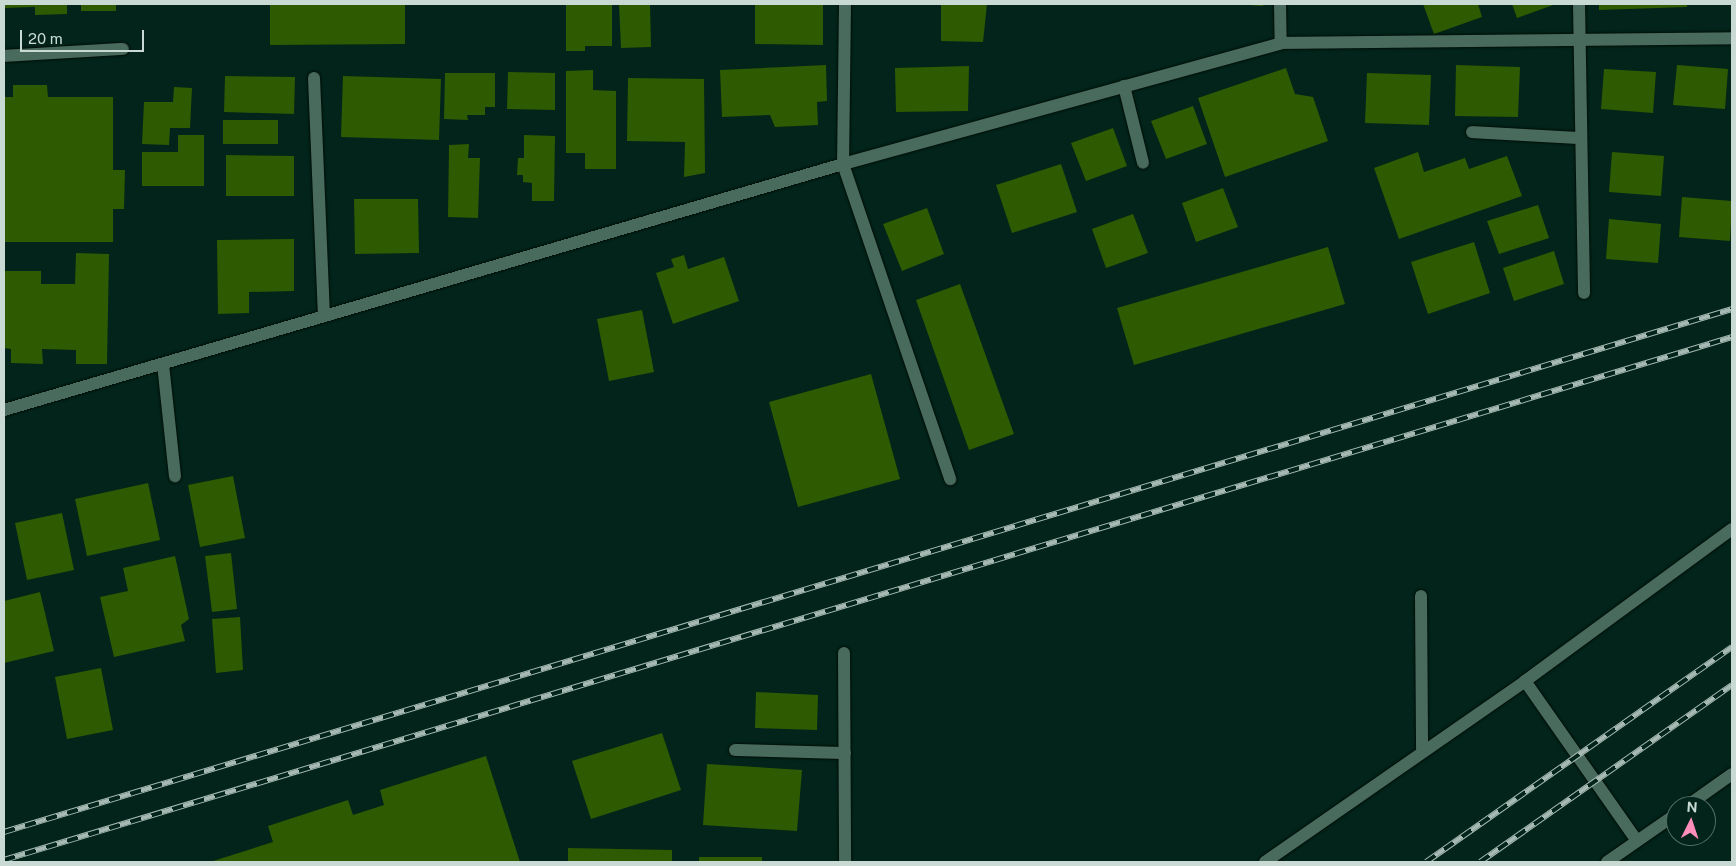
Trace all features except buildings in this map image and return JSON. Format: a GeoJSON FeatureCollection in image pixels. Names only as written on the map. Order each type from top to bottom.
{"type":"FeatureCollection","features":[{"type":"Feature","properties":{"kind":"street"},"geometry":{"type":"LineString","coordinates":[[845,4],[843,164],[950,479]]}},
{"type":"Feature","properties":{"kind":"street"},"geometry":{"type":"LineString","coordinates":[[1280,4],[1281,44]]}},
{"type":"Feature","properties":{"kind":"street"},"geometry":{"type":"LineString","coordinates":[[1579,4],[1584,294]]}},
{"type":"Feature","properties":{"kind":"street"},"geometry":{"type":"LineString","coordinates":[[4,410],[843,164],[1281,44],[1732,38]]}},
{"type":"Feature","properties":{"kind":"street"},"geometry":{"type":"LineString","coordinates":[[4,56],[123,49]]}},
{"type":"Feature","properties":{"kind":"street"},"geometry":{"type":"LineString","coordinates":[[314,78],[324,316]]}},
{"type":"Feature","properties":{"kind":"street"},"geometry":{"type":"LineString","coordinates":[[1124,86],[1143,163]]}},
{"type":"Feature","properties":{"kind":"street"},"geometry":{"type":"LineString","coordinates":[[1472,132],[1581,138]]}},
{"type":"Feature","properties":{"kind":"street"},"geometry":{"type":"LineString","coordinates":[[163,364],[175,476]]}},
{"type":"Feature","properties":{"kind":"street"},"geometry":{"type":"LineString","coordinates":[[1265,862],[1422,750],[1525,682],[1732,529]]}},
{"type":"Feature","properties":{"kind":"street"},"geometry":{"type":"LineString","coordinates":[[1421,596],[1422,750]]}},
{"type":"Feature","properties":{"kind":"street"},"geometry":{"type":"LineString","coordinates":[[844,653],[845,862]]}},
{"type":"Feature","properties":{"kind":"street"},"geometry":{"type":"LineString","coordinates":[[1525,682],[1637,841]]}},
{"type":"Feature","properties":{"kind":"street"},"geometry":{"type":"LineString","coordinates":[[735,750],[845,753]]}},
{"type":"Feature","properties":{"kind":"street"},"geometry":{"type":"LineString","coordinates":[[1701,796],[1732,774]]}},
{"type":"Feature","properties":{"kind":"street"},"geometry":{"type":"LineString","coordinates":[[1607,862],[1666,821]]}},
{"type":"Feature","properties":{"kind":"railway"},"geometry":{"type":"LineString","coordinates":[[4,832],[1732,309]]}},
{"type":"Feature","properties":{"kind":"railway"},"geometry":{"type":"LineString","coordinates":[[4,860],[1732,337]]}},
{"type":"Feature","properties":{"kind":"railway"},"geometry":{"type":"LineString","coordinates":[[1426,862],[1732,647]]}},
{"type":"Feature","properties":{"kind":"railway"},"geometry":{"type":"LineString","coordinates":[[1480,862],[1732,685]]}}]}
